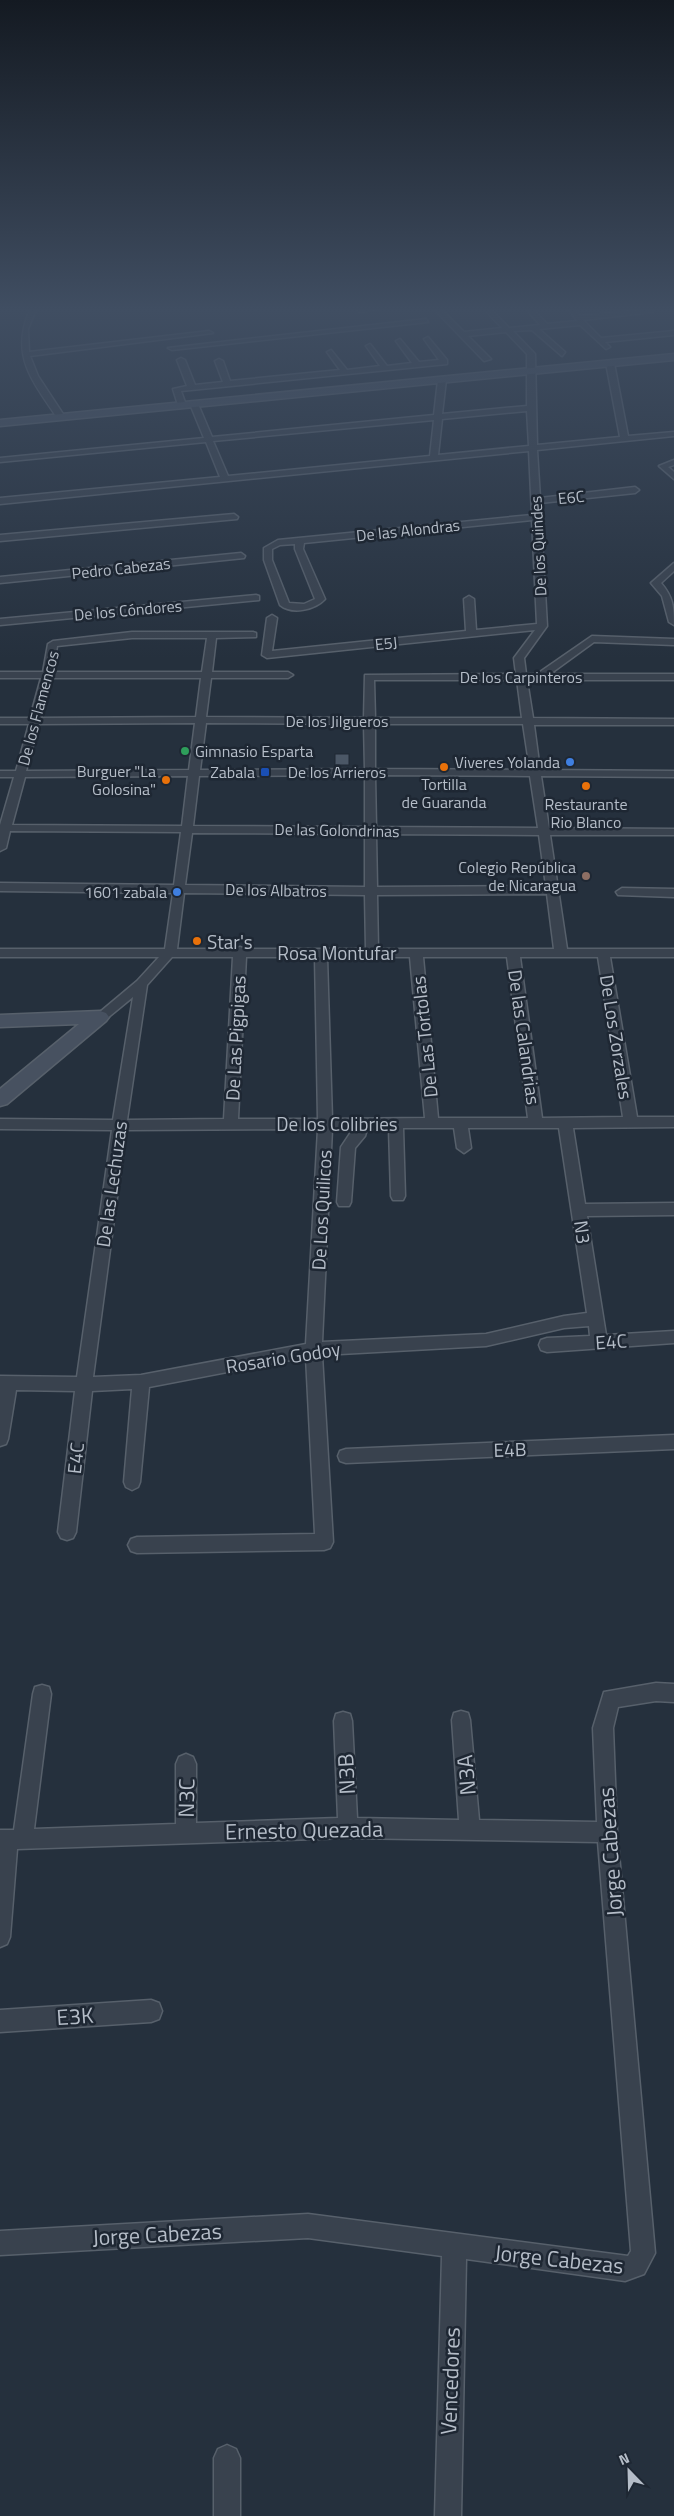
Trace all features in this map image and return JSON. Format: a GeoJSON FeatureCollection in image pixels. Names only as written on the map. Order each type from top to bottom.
{"type":"FeatureCollection","features":[{"type":"Feature","properties":{"kind":"street"},"geometry":{"type":"LineString","coordinates":[[203,424],[226,479]]}},
{"type":"Feature","properties":{"kind":"street"},"geometry":{"type":"LineString","coordinates":[[0,460],[361,424]]}},
{"type":"Feature","properties":{"kind":"street"},"geometry":{"type":"LineString","coordinates":[[434,457],[438,424]]}},
{"type":"Feature","properties":{"kind":"street","name":"De los Quindes"},"geometry":{"type":"LineString","coordinates":[[532,424],[542,626]]}},
{"type":"Feature","properties":{"kind":"street"},"geometry":{"type":"LineString","coordinates":[[621,424],[624,438]]}},
{"type":"Feature","properties":{"kind":"street"},"geometry":{"type":"LineString","coordinates":[[0,501],[674,434]]}},
{"type":"Feature","properties":{"kind":"street"},"geometry":{"type":"LineString","coordinates":[[674,462],[663,466],[674,476]]}},
{"type":"Feature","properties":{"kind":"street","name":"E6C"},"geometry":{"type":"LineString","coordinates":[[536,501],[635,490]]}},
{"type":"Feature","properties":{"kind":"street"},"geometry":{"type":"LineString","coordinates":[[0,538],[234,517]]}},
{"type":"Feature","properties":{"kind":"street","name":"De las Alondras"},"geometry":{"type":"LineString","coordinates":[[300,541],[299,549],[320,599],[312,605],[294,608],[285,605],[268,560],[268,548],[278,543],[537,517]]}},
{"type":"Feature","properties":{"kind":"street","name":"Pedro Cabezas"},"geometry":{"type":"LineString","coordinates":[[0,580],[241,556]]}},
{"type":"Feature","properties":{"kind":"street"},"geometry":{"type":"LineString","coordinates":[[674,566],[656,583],[670,595],[674,622]]}},
{"type":"Feature","properties":{"kind":"street","name":"De los Cóndores"},"geometry":{"type":"LineString","coordinates":[[0,622],[256,598]]}},
{"type":"Feature","properties":{"kind":"street"},"geometry":{"type":"LineString","coordinates":[[469,599],[471,634]]}},
{"type":"Feature","properties":{"kind":"street","name":"E5J"},"geometry":{"type":"LineString","coordinates":[[272,618],[266,655],[542,626]]}},
{"type":"Feature","properties":{"kind":"street"},"geometry":{"type":"LineString","coordinates":[[542,626],[519,658],[561,952]]}},
{"type":"Feature","properties":{"kind":"street","name":"De los Flamencos"},"geometry":{"type":"LineString","coordinates":[[0,848],[3,828],[35,721],[53,644],[132,634],[253,635]]}},
{"type":"Feature","properties":{"kind":"street"},"geometry":{"type":"LineString","coordinates":[[0,1099],[141,984],[171,951],[196,772],[212,634]]}},
{"type":"Feature","properties":{"kind":"street"},"geometry":{"type":"LineString","coordinates":[[541,676],[592,640],[674,642]]}},
{"type":"Feature","properties":{"kind":"street"},"geometry":{"type":"LineString","coordinates":[[0,675],[288,676]]}},
{"type":"Feature","properties":{"kind":"street","name":"De los Carpinteros"},"geometry":{"type":"LineString","coordinates":[[370,721],[369,676],[674,677]]}},
{"type":"Feature","properties":{"kind":"street","name":"De los Jilgueros"},"geometry":{"type":"LineString","coordinates":[[0,721],[674,722]]}},
{"type":"Feature","properties":{"kind":"street"},"geometry":{"type":"LineString","coordinates":[[370,721],[372,952]]}},
{"type":"Feature","properties":{"kind":"street","name":"De los Arrieros"},"geometry":{"type":"LineString","coordinates":[[0,774],[196,772],[674,774]]}},
{"type":"Feature","properties":{"kind":"street","name":"De las Golondrinas"},"geometry":{"type":"LineString","coordinates":[[3,828],[674,832]]}},
{"type":"Feature","properties":{"kind":"street","name":"De los Albatros"},"geometry":{"type":"LineString","coordinates":[[0,887],[372,891],[552,890]]}},
{"type":"Feature","properties":{"kind":"street"},"geometry":{"type":"LineString","coordinates":[[622,892],[674,892]]}},
{"type":"Feature","properties":{"kind":"street","name":"Rosa Montufar"},"geometry":{"type":"LineString","coordinates":[[0,953],[171,951],[674,953]]}},
{"type":"Feature","properties":{"kind":"street","name":"De Las Pigpigas"},"geometry":{"type":"LineString","coordinates":[[231,1124],[240,951]]}},
{"type":"Feature","properties":{"kind":"street","name":"De Los Quilicos"},"geometry":{"type":"LineString","coordinates":[[137,1545],[324,1542],[314,1349],[325,1123],[321,952]]}},
{"type":"Feature","properties":{"kind":"street","name":"De Las Tortolas"},"geometry":{"type":"LineString","coordinates":[[416,952],[432,1123]]}},
{"type":"Feature","properties":{"kind":"street","name":"De las Calandrias"},"geometry":{"type":"LineString","coordinates":[[513,952],[536,1122]]}},
{"type":"Feature","properties":{"kind":"street","name":"De Los Zorzales"},"geometry":{"type":"LineString","coordinates":[[603,952],[631,1122]]}},
{"type":"Feature","properties":{"kind":"street","name":"De las Lechuzas"},"geometry":{"type":"LineString","coordinates":[[83,1384],[141,984]]}},
{"type":"Feature","properties":{"kind":"street"},"geometry":{"type":"LineString","coordinates":[[0,1021],[100,1017]]}},
{"type":"Feature","properties":{"kind":"street","name":"N3"},"geometry":{"type":"LineString","coordinates":[[565,1122],[580,1210],[598,1342]]}},
{"type":"Feature","properties":{"kind":"street","name":"De los Colibries"},"geometry":{"type":"LineString","coordinates":[[0,1124],[119,1126],[325,1123],[674,1122]]}},
{"type":"Feature","properties":{"kind":"street"},"geometry":{"type":"LineString","coordinates":[[344,1202],[348,1147],[360,1132],[360,1123]]}},
{"type":"Feature","properties":{"kind":"street"},"geometry":{"type":"LineString","coordinates":[[460,1123],[464,1148]]}},
{"type":"Feature","properties":{"kind":"street"},"geometry":{"type":"LineString","coordinates":[[396,1124],[398,1196]]}},
{"type":"Feature","properties":{"kind":"street"},"geometry":{"type":"LineString","coordinates":[[580,1210],[674,1209]]}},
{"type":"Feature","properties":{"kind":"street","name":"Rosario Godoy"},"geometry":{"type":"LineString","coordinates":[[4,1383],[83,1384],[141,1382],[314,1349],[486,1340],[564,1322],[595,1319]]}},
{"type":"Feature","properties":{"kind":"street","name":"E4C"},"geometry":{"type":"LineString","coordinates":[[547,1345],[674,1337]]}},
{"type":"Feature","properties":{"kind":"street"},"geometry":{"type":"LineString","coordinates":[[132,1482],[141,1382]]}},
{"type":"Feature","properties":{"kind":"street"},"geometry":{"type":"LineString","coordinates":[[0,1440],[4,1383]]}},
{"type":"Feature","properties":{"kind":"street","name":"E4C"},"geometry":{"type":"LineString","coordinates":[[67,1532],[83,1384]]}},
{"type":"Feature","properties":{"kind":"street","name":"E4B"},"geometry":{"type":"LineString","coordinates":[[346,1456],[674,1442]]}},
{"type":"Feature","properties":{"kind":"street","name":"Jorge Cabezas"},"geometry":{"type":"LineString","coordinates":[[0,2243],[308,2226],[625,2269],[636,2266],[643,2252],[607,1832],[603,1728],[611,1700],[656,1692],[674,1692]]}},
{"type":"Feature","properties":{"kind":"street"},"geometry":{"type":"LineString","coordinates":[[0,1937],[10,1839],[42,1694]]}},
{"type":"Feature","properties":{"kind":"street","name":"N3A"},"geometry":{"type":"LineString","coordinates":[[461,1720],[470,1831]]}},
{"type":"Feature","properties":{"kind":"street","name":"N3B"},"geometry":{"type":"LineString","coordinates":[[343,1721],[348,1828]]}},
{"type":"Feature","properties":{"kind":"street","name":"N3C"},"geometry":{"type":"LineString","coordinates":[[186,1764],[186,1833]]}},
{"type":"Feature","properties":{"kind":"street","name":"Ernesto Quezada"},"geometry":{"type":"LineString","coordinates":[[10,1839],[348,1828],[607,1832]]}},
{"type":"Feature","properties":{"kind":"street","name":"E3K"},"geometry":{"type":"LineString","coordinates":[[0,2021],[151,2011]]}},
{"type":"Feature","properties":{"kind":"street","name":"Vencedores"},"geometry":{"type":"LineString","coordinates":[[448,2516],[454,2246]]}},
{"type":"Feature","properties":{"kind":"street"},"geometry":{"type":"LineString","coordinates":[[227,2516],[228,2458]]}},
{"type":"Feature","properties":{"kind":"building"},"geometry":{"type":"Polygon","coordinates":[[[335,754],[349,754],[349,765],[335,765],[335,754]]]}},
{"type":"Feature","properties":{"kind":"place","name":"Gimnasio Esparta"},"geometry":{"type":"Point","coordinates":[185,751]}},
{"type":"Feature","properties":{"kind":"place","name":"Viveres Yolanda"},"geometry":{"type":"Point","coordinates":[570,762]}},
{"type":"Feature","properties":{"kind":"place","name":"Tortilla de Guaranda"},"geometry":{"type":"Point","coordinates":[444,767]}},
{"type":"Feature","properties":{"kind":"place","name":"Zabala"},"geometry":{"type":"Point","coordinates":[265,772]}},
{"type":"Feature","properties":{"kind":"place","name":"Burguer \"La Golosina\""},"geometry":{"type":"Point","coordinates":[166,780]}},
{"type":"Feature","properties":{"kind":"place","name":"Restaurante Rio Blanco"},"geometry":{"type":"Point","coordinates":[586,786]}},
{"type":"Feature","properties":{"kind":"place","name":"Colegio República de Nicaragua"},"geometry":{"type":"Point","coordinates":[586,876]}},
{"type":"Feature","properties":{"kind":"place","name":"1601 zabala"},"geometry":{"type":"Point","coordinates":[177,892]}},
{"type":"Feature","properties":{"kind":"place","name":"Star's"},"geometry":{"type":"Point","coordinates":[197,941]}}]}
